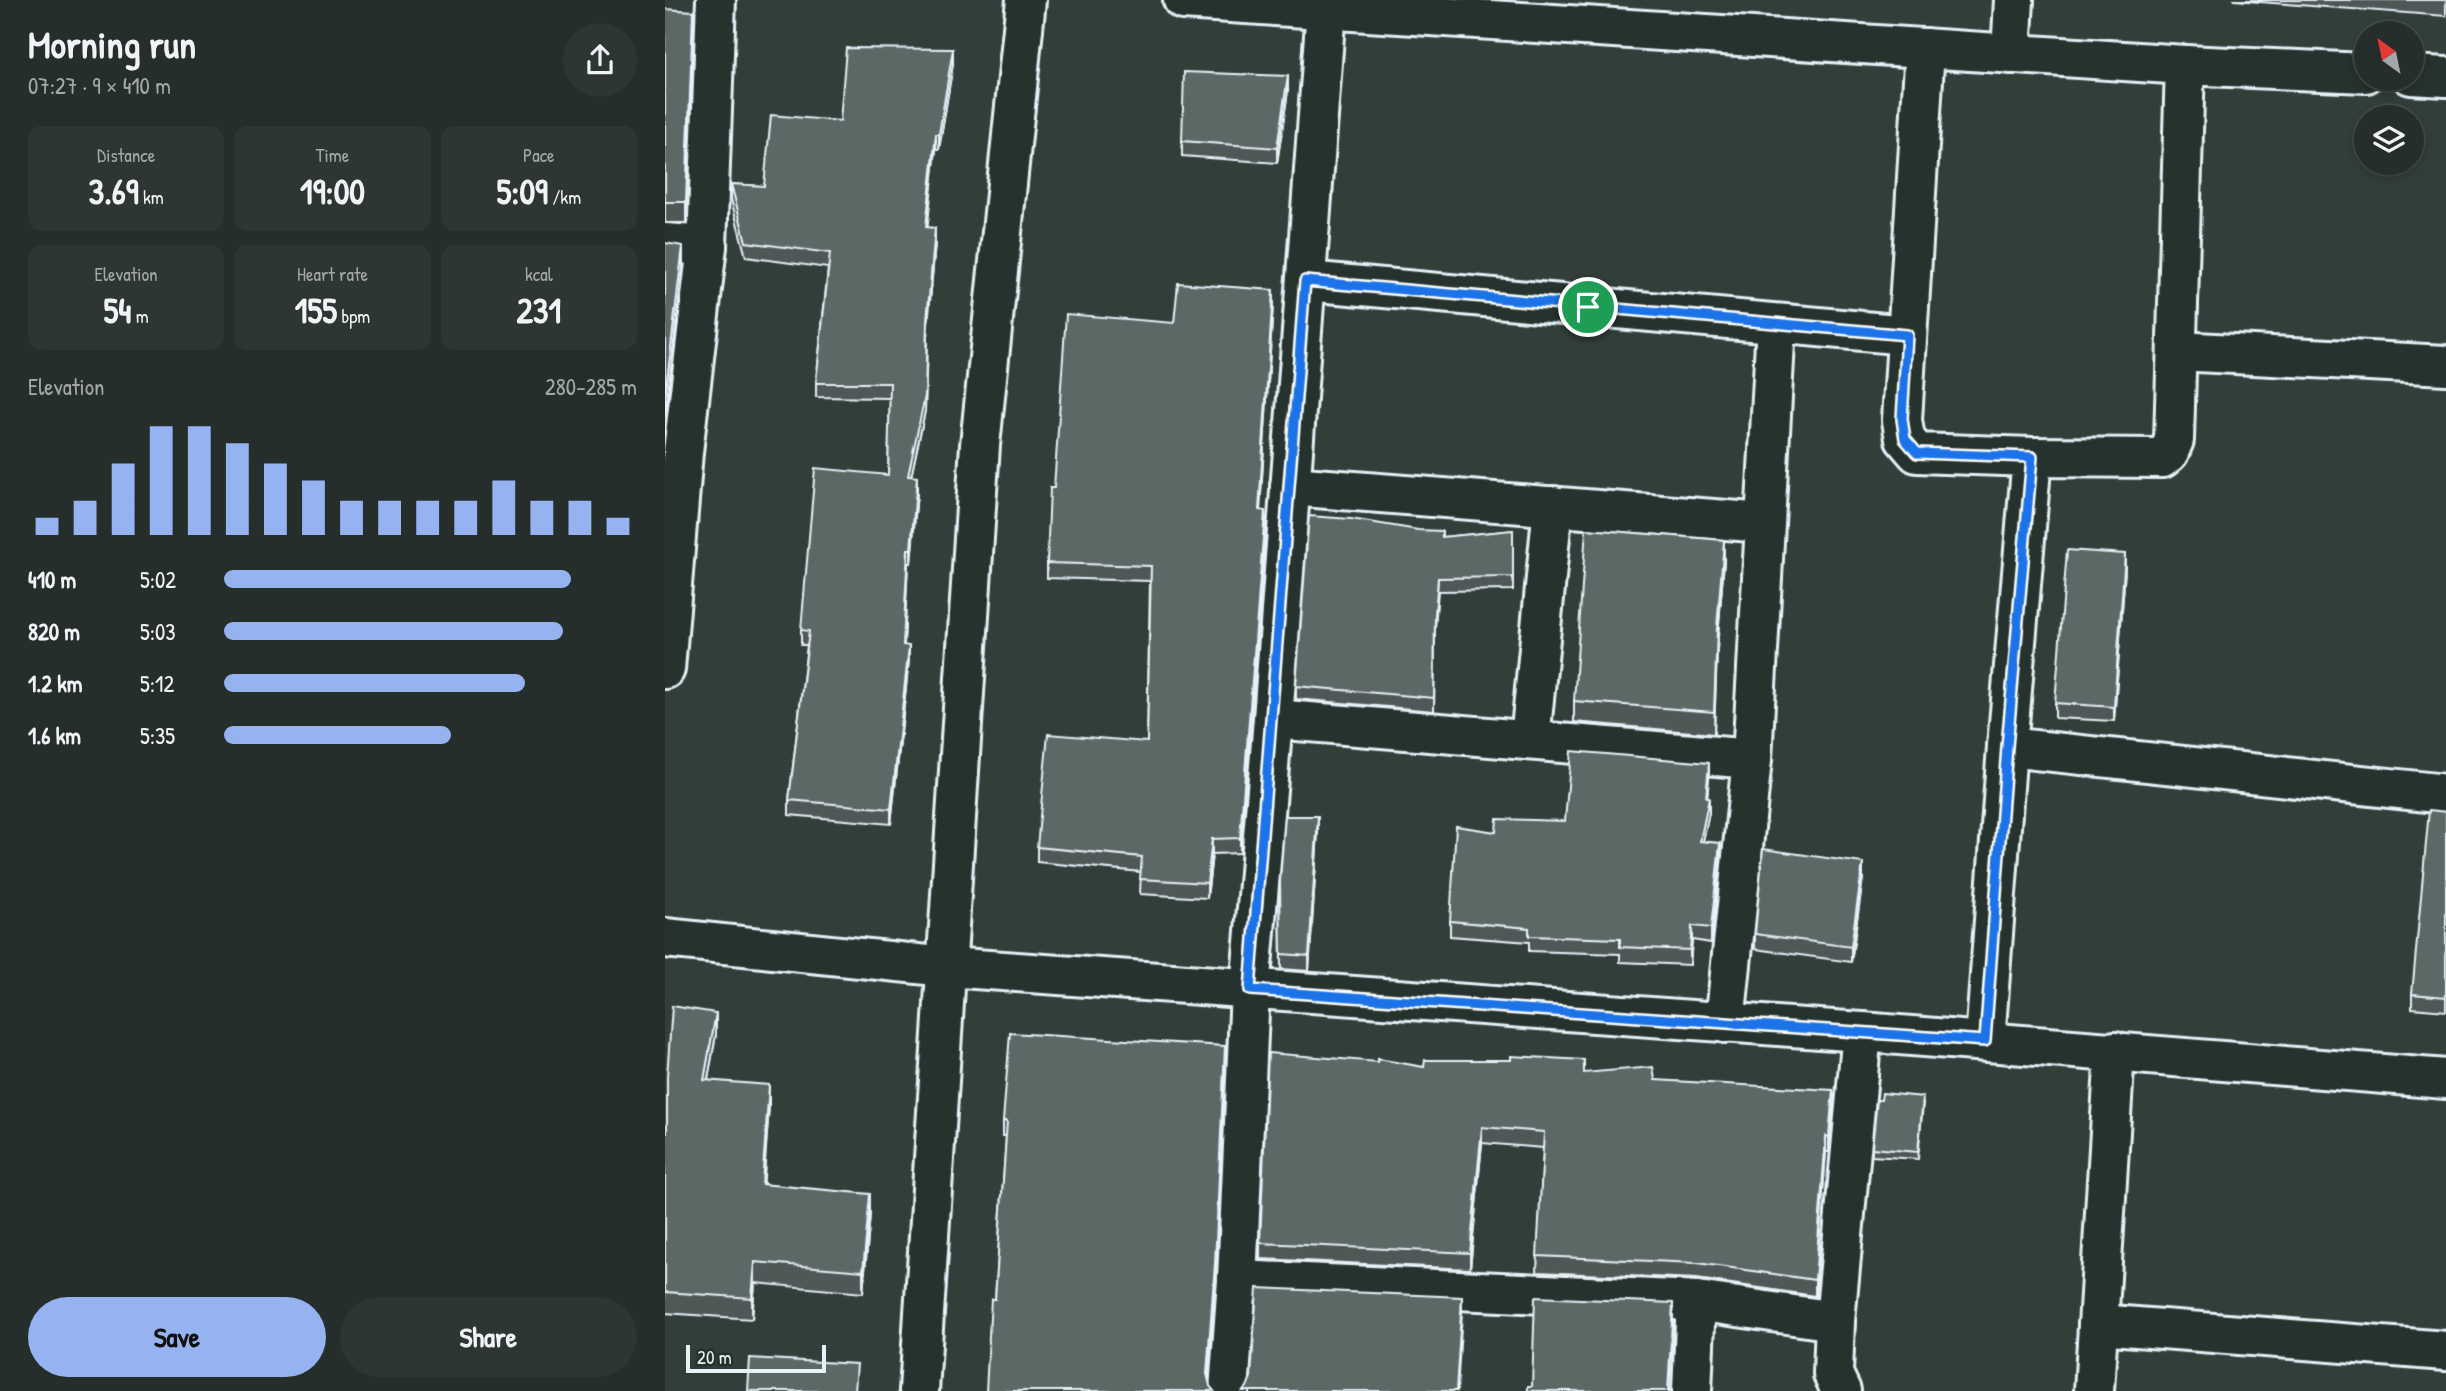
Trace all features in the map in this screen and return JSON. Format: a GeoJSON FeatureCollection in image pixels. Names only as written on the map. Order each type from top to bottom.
{"type":"FeatureCollection","features":[{"type":"Feature","properties":{"kind":"street"},"geometry":{"type":"LineString","coordinates":[[665,669],[674,451],[707,246],[716,0]]}},
{"type":"Feature","properties":{"kind":"street"},"geometry":{"type":"LineString","coordinates":[[919,1391],[980,445],[1026,0]]}},
{"type":"Feature","properties":{"kind":"street"},"geometry":{"type":"LineString","coordinates":[[1183,0],[2185,65],[2354,72]]}},
{"type":"Feature","properties":{"kind":"street"},"geometry":{"type":"LineString","coordinates":[[2011,54],[2014,0]]}},
{"type":"Feature","properties":{"kind":"street"},"geometry":{"type":"LineString","coordinates":[[1229,1391],[1237,1280],[1250,990],[1273,719],[1325,9]]}},
{"type":"Feature","properties":{"kind":"street"},"geometry":{"type":"LineString","coordinates":[[1925,48],[1902,419],[1905,439],[1917,453],[2162,458],[2169,452],[2174,440],[2185,65]]}},
{"type":"Feature","properties":{"kind":"street"},"geometry":{"type":"LineString","coordinates":[[2424,76],[2446,77]]}},
{"type":"Feature","properties":{"kind":"street"},"geometry":{"type":"LineString","coordinates":[[665,243],[707,246]]}},
{"type":"Feature","properties":{"kind":"street"},"geometry":{"type":"LineString","coordinates":[[1305,281],[1907,335]]}},
{"type":"Feature","properties":{"kind":"street"},"geometry":{"type":"LineString","coordinates":[[1724,1023],[1752,759],[1776,324]]}},
{"type":"Feature","properties":{"kind":"street"},"geometry":{"type":"LineString","coordinates":[[2176,351],[2446,365]]}},
{"type":"Feature","properties":{"kind":"street"},"geometry":{"type":"LineString","coordinates":[[1985,1041],[2032,457]]}},
{"type":"Feature","properties":{"kind":"street"},"geometry":{"type":"LineString","coordinates":[[1290,486],[1765,523]]}},
{"type":"Feature","properties":{"kind":"street"},"geometry":{"type":"LineString","coordinates":[[1530,740],[1553,506]]}},
{"type":"Feature","properties":{"kind":"street"},"geometry":{"type":"LineString","coordinates":[[1273,719],[1752,759]]}},
{"type":"Feature","properties":{"kind":"street"},"geometry":{"type":"LineString","coordinates":[[2007,747],[2446,794]]}},
{"type":"Feature","properties":{"kind":"street"},"geometry":{"type":"LineString","coordinates":[[665,939],[947,967],[1985,1041],[2446,1079]]}},
{"type":"Feature","properties":{"kind":"street"},"geometry":{"type":"LineString","coordinates":[[1841,1391],[1833,1374],[1835,1321],[1862,1032]]}},
{"type":"Feature","properties":{"kind":"street"},"geometry":{"type":"LineString","coordinates":[[2094,1391],[2115,1052]]}},
{"type":"Feature","properties":{"kind":"street"},"geometry":{"type":"LineString","coordinates":[[1237,1280],[1696,1301],[1835,1321]]}},
{"type":"Feature","properties":{"kind":"street"},"geometry":{"type":"LineString","coordinates":[[1692,1391],[1696,1301]]}},
{"type":"Feature","properties":{"kind":"street"},"geometry":{"type":"LineString","coordinates":[[2098,1324],[2446,1351]]}},
{"type":"Feature","properties":{"kind":"building"},"geometry":{"type":"Polygon","coordinates":[[[665,9],[693,11],[686,202],[665,202],[665,9]]]}},
{"type":"Feature","properties":{"kind":"building"},"geometry":{"type":"Polygon","coordinates":[[[846,48],[953,49],[939,134],[936,134],[926,227],[935,228],[927,321],[925,396],[908,476],[917,477],[911,549],[908,549],[903,645],[909,646],[891,809],[789,800],[809,631],[801,630],[815,468],[888,475],[890,383],[816,383],[830,253],[746,242],[731,184],[764,186],[771,115],[840,121],[846,48]]]}},
{"type":"Feature","properties":{"kind":"building"},"geometry":{"type":"Polygon","coordinates":[[[1184,72],[1288,76],[1277,148],[1182,141],[1184,72]]]}},
{"type":"Feature","properties":{"kind":"building"},"geometry":{"type":"Polygon","coordinates":[[[665,243],[683,246],[665,397],[665,243]]]}},
{"type":"Feature","properties":{"kind":"building"},"geometry":{"type":"Polygon","coordinates":[[[1178,283],[1273,290],[1259,510],[1265,511],[1240,838],[1212,839],[1207,883],[1140,879],[1142,857],[1037,847],[1048,734],[1147,742],[1151,566],[1047,563],[1050,488],[1054,488],[1066,314],[1174,323],[1178,283]]]}},
{"type":"Feature","properties":{"kind":"building"},"geometry":{"type":"Polygon","coordinates":[[[1309,516],[1442,531],[1442,537],[1513,530],[1513,577],[1438,578],[1434,698],[1296,686],[1309,516]]]}},
{"type":"Feature","properties":{"kind":"building"},"geometry":{"type":"Polygon","coordinates":[[[1586,529],[1724,540],[1714,712],[1574,701],[1586,529]]]}},
{"type":"Feature","properties":{"kind":"building"},"geometry":{"type":"Polygon","coordinates":[[[2067,550],[2125,554],[2114,707],[2055,703],[2067,550]]]}},
{"type":"Feature","properties":{"kind":"building"},"geometry":{"type":"Polygon","coordinates":[[[1571,751],[1709,763],[1706,798],[1709,798],[1700,841],[1720,843],[1711,928],[1692,926],[1690,950],[1620,947],[1620,939],[1529,936],[1529,928],[1450,921],[1456,826],[1496,832],[1497,819],[1565,821],[1571,751]]]}},
{"type":"Feature","properties":{"kind":"building"},"geometry":{"type":"Polygon","coordinates":[[[2429,810],[2446,812],[2446,997],[2412,994],[2429,810]]]}},
{"type":"Feature","properties":{"kind":"building"},"geometry":{"type":"Polygon","coordinates":[[[1285,816],[1318,816],[1309,956],[1281,954],[1280,881],[1285,816]]]}},
{"type":"Feature","properties":{"kind":"building"},"geometry":{"type":"Polygon","coordinates":[[[1763,849],[1863,863],[1851,947],[1755,934],[1763,849]]]}},
{"type":"Feature","properties":{"kind":"building"},"geometry":{"type":"Polygon","coordinates":[[[672,1006],[716,1013],[704,1080],[769,1085],[762,1184],[870,1194],[863,1271],[755,1262],[752,1298],[665,1292],[665,1133],[672,1006]]]}},
{"type":"Feature","properties":{"kind":"building"},"geometry":{"type":"Polygon","coordinates":[[[1010,1033],[1225,1046],[1207,1374],[1214,1391],[986,1391],[991,1299],[995,1299],[1007,1121],[1003,1121],[1010,1033]]]}},
{"type":"Feature","properties":{"kind":"building"},"geometry":{"type":"Polygon","coordinates":[[[1268,1053],[1378,1062],[1378,1059],[1424,1067],[1425,1060],[1511,1060],[1511,1056],[1584,1060],[1584,1073],[1653,1067],[1655,1080],[1833,1090],[1829,1137],[1826,1136],[1815,1280],[1697,1263],[1537,1256],[1544,1132],[1482,1127],[1470,1253],[1260,1243],[1268,1053]]]}},
{"type":"Feature","properties":{"kind":"building"},"geometry":{"type":"Polygon","coordinates":[[[1882,1093],[1923,1097],[1918,1152],[1872,1148],[1877,1100],[1881,1100],[1882,1093]]]}},
{"type":"Feature","properties":{"kind":"building"},"geometry":{"type":"Polygon","coordinates":[[[1257,1288],[1462,1297],[1456,1391],[1243,1391],[1251,1377],[1257,1288]]]}},
{"type":"Feature","properties":{"kind":"building"},"geometry":{"type":"Polygon","coordinates":[[[1535,1297],[1673,1303],[1668,1391],[1528,1391],[1528,1386],[1532,1386],[1535,1297]]]}},
{"type":"Feature","properties":{"kind":"building"},"geometry":{"type":"Polygon","coordinates":[[[750,1358],[857,1364],[855,1391],[748,1391],[750,1358]]]}},
{"type":"Feature","properties":{"kind":"route"},"geometry":{"type":"LineString","coordinates":[[1305,281],[1588,307],[1907,335],[1902,419],[1905,439],[1917,453],[2032,457],[1985,1041],[1250,990],[1305,281]]}}]}
